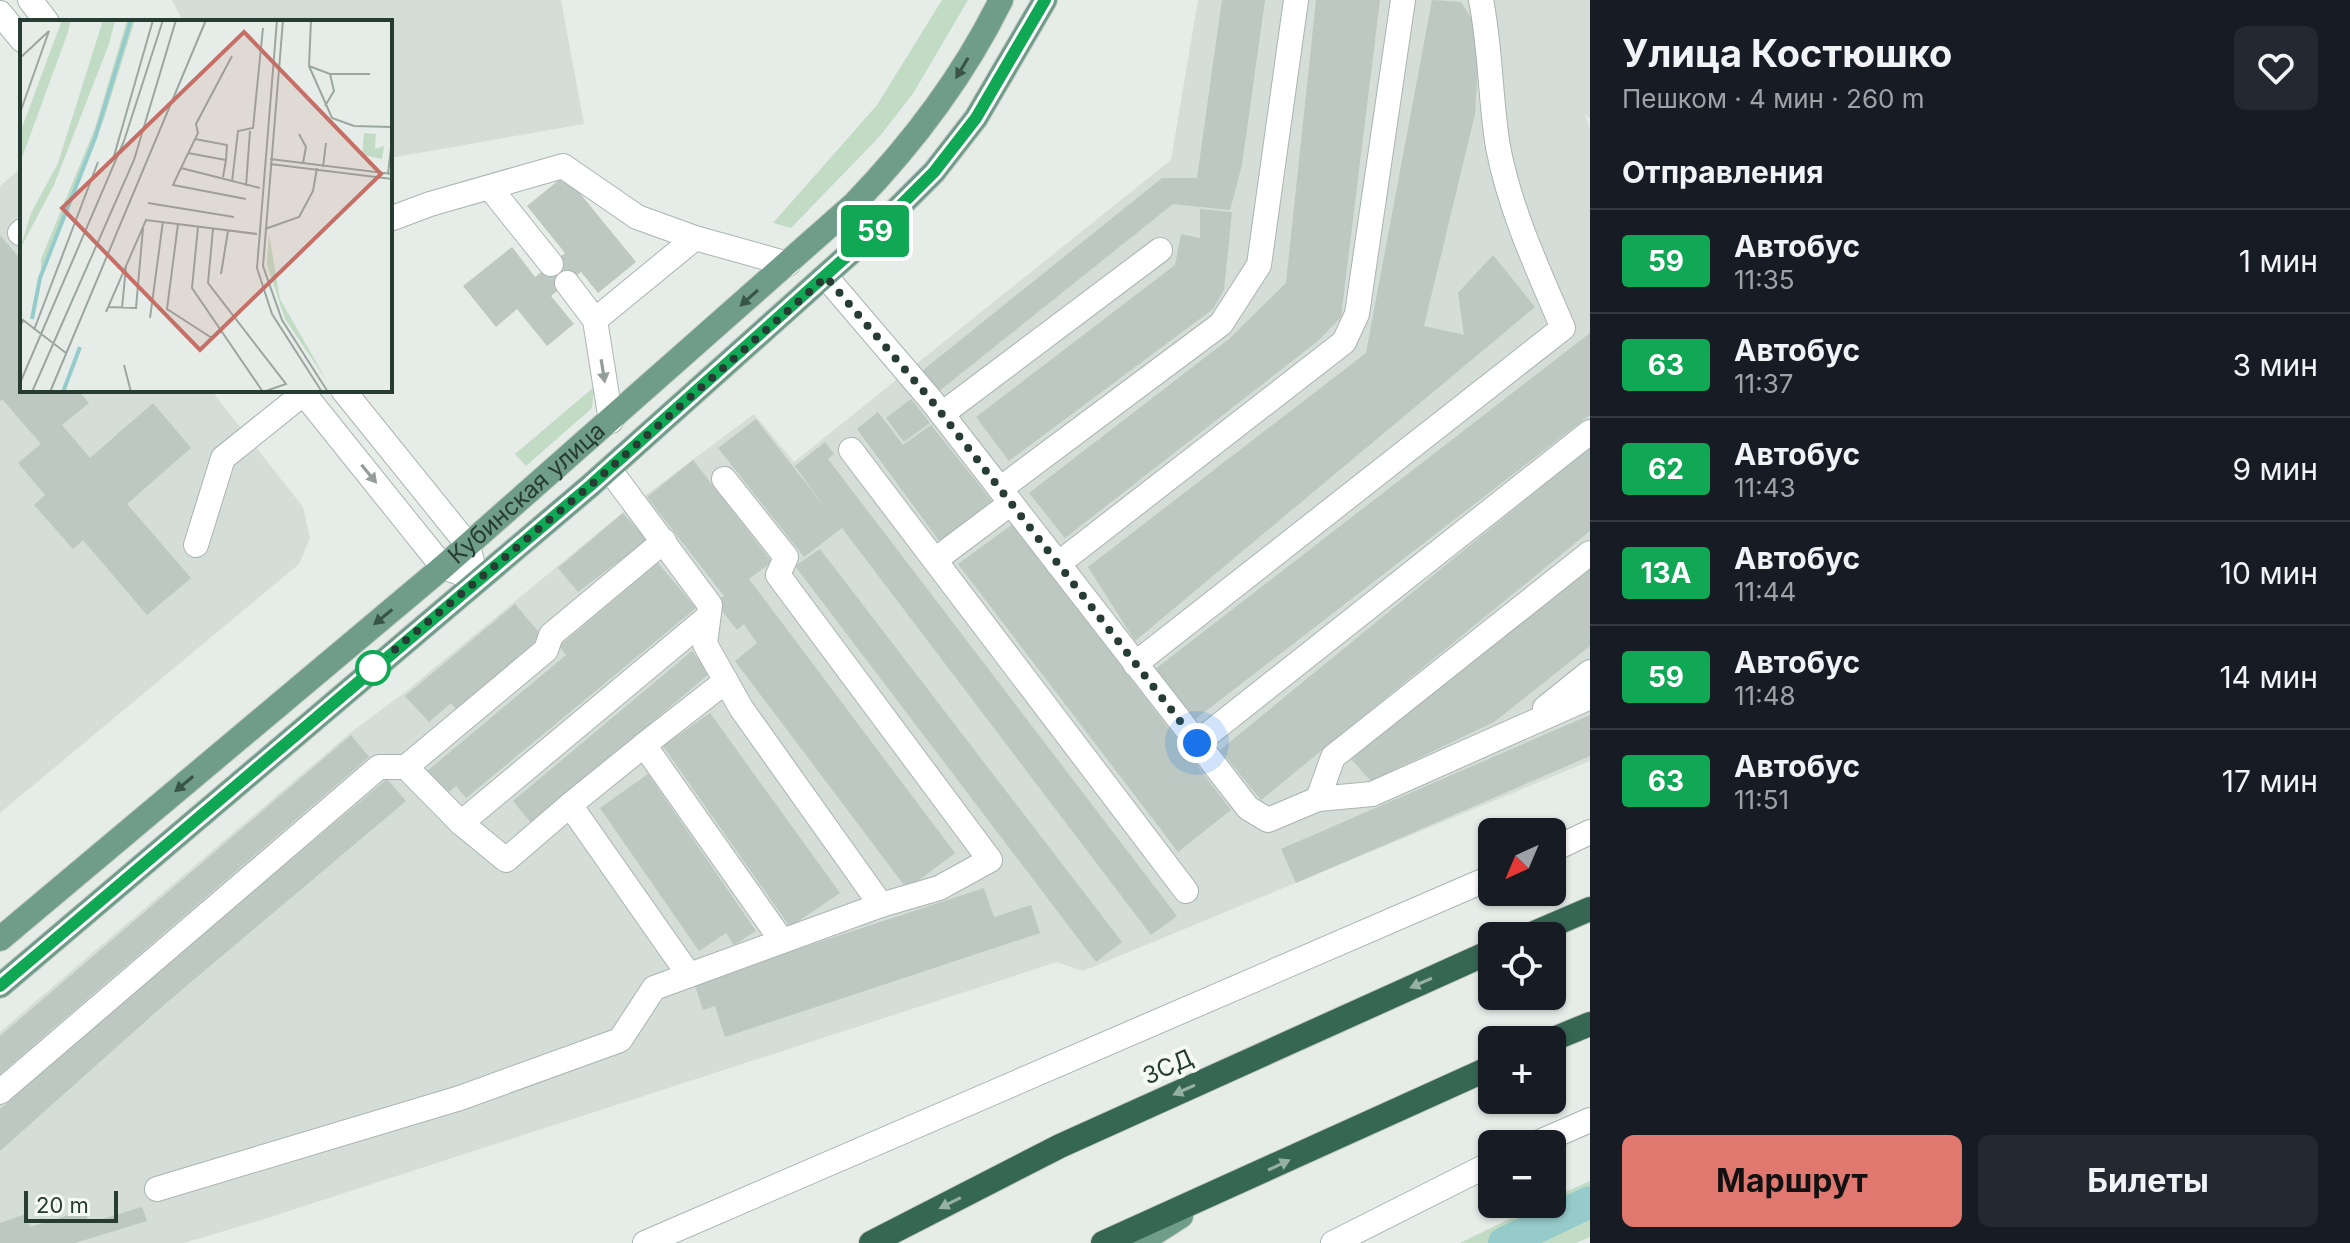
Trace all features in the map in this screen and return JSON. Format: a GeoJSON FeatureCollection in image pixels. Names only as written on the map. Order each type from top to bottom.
{"type":"FeatureCollection","features":[{"type":"Feature","properties":{"kind":"highway"},"geometry":{"type":"LineString","coordinates":[[1560,922],[1590,909]]}},
{"type":"Feature","properties":{"kind":"highway","name":"ЗСД"},"geometry":{"type":"LineString","coordinates":[[871,1243],[1060,1146],[1478,957]]}},
{"type":"Feature","properties":{"kind":"highway"},"geometry":{"type":"LineString","coordinates":[[1566,1034],[1590,1024]]}},
{"type":"Feature","properties":{"kind":"highway"},"geometry":{"type":"LineString","coordinates":[[1103,1243],[1209,1198],[1478,1073]]}},
{"type":"Feature","properties":{"kind":"main road","name":"Кубинская улица"},"geometry":{"type":"LineString","coordinates":[[0,939],[443,567],[854,204],[903,153],[939,105],[1001,0]]}},
{"type":"Feature","properties":{"kind":"main road","name":"Кубинская улица"},"geometry":{"type":"LineString","coordinates":[[0,986],[609,469],[826,277],[934,172],[976,118],[1045,0]]}},
{"type":"Feature","properties":{"kind":"main road"},"geometry":{"type":"LineString","coordinates":[[1139,1243],[1209,1198]]}},
{"type":"Feature","properties":{"kind":"street"},"geometry":{"type":"LineString","coordinates":[[30,0],[45,20]]}},
{"type":"Feature","properties":{"kind":"street"},"geometry":{"type":"LineString","coordinates":[[935,560],[1006,496],[1221,324],[1259,265],[1296,0]]}},
{"type":"Feature","properties":{"kind":"street"},"geometry":{"type":"LineString","coordinates":[[1058,564],[1344,342],[1357,314],[1403,0]]}},
{"type":"Feature","properties":{"kind":"street"},"geometry":{"type":"LineString","coordinates":[[1135,664],[1563,328],[1523,234],[1498,147],[1491,51],[1481,0]]}},
{"type":"Feature","properties":{"kind":"street"},"geometry":{"type":"LineString","coordinates":[[0,13],[20,38]]}},
{"type":"Feature","properties":{"kind":"street"},"geometry":{"type":"LineString","coordinates":[[392,218],[430,204],[563,166],[637,217],[695,238],[788,264]]}},
{"type":"Feature","properties":{"kind":"street"},"geometry":{"type":"LineString","coordinates":[[491,189],[551,264]]}},
{"type":"Feature","properties":{"kind":"street"},"geometry":{"type":"LineString","coordinates":[[595,320],[695,238]]}},
{"type":"Feature","properties":{"kind":"street"},"geometry":{"type":"LineString","coordinates":[[942,414],[1160,250]]}},
{"type":"Feature","properties":{"kind":"street"},"geometry":{"type":"LineString","coordinates":[[826,277],[942,414],[1248,808],[1268,820],[1318,799],[1372,794],[1590,697]]}},
{"type":"Feature","properties":{"kind":"street"},"geometry":{"type":"LineString","coordinates":[[567,283],[595,320],[611,421]]}},
{"type":"Feature","properties":{"kind":"street"},"geometry":{"type":"LineString","coordinates":[[196,545],[223,458],[303,392],[443,567],[477,579]]}},
{"type":"Feature","properties":{"kind":"street"},"geometry":{"type":"LineString","coordinates":[[345,392],[468,545],[477,579]]}},
{"type":"Feature","properties":{"kind":"street"},"geometry":{"type":"LineString","coordinates":[[1197,743],[1590,432]]}},
{"type":"Feature","properties":{"kind":"street"},"geometry":{"type":"LineString","coordinates":[[851,450],[1186,891]]}},
{"type":"Feature","properties":{"kind":"street"},"geometry":{"type":"LineString","coordinates":[[609,469],[710,605],[705,644],[726,681],[881,905]]}},
{"type":"Feature","properties":{"kind":"street"},"geometry":{"type":"LineString","coordinates":[[157,1189],[460,1098],[620,1040],[654,988],[881,905],[939,888],[990,860],[778,575],[786,557],[724,479]]}},
{"type":"Feature","properties":{"kind":"street"},"geometry":{"type":"LineString","coordinates":[[0,1092],[379,767],[406,767],[546,650],[551,635],[664,541]]}},
{"type":"Feature","properties":{"kind":"street"},"geometry":{"type":"LineString","coordinates":[[1318,799],[1333,757],[1590,553]]}},
{"type":"Feature","properties":{"kind":"street"},"geometry":{"type":"LineString","coordinates":[[461,823],[708,617]]}},
{"type":"Feature","properties":{"kind":"street"},"geometry":{"type":"LineString","coordinates":[[1522,728],[1590,672]]}},
{"type":"Feature","properties":{"kind":"street"},"geometry":{"type":"LineString","coordinates":[[406,767],[461,823],[506,860],[726,681]]}},
{"type":"Feature","properties":{"kind":"street"},"geometry":{"type":"LineString","coordinates":[[644,745],[782,941]]}},
{"type":"Feature","properties":{"kind":"street"},"geometry":{"type":"LineString","coordinates":[[570,805],[689,975]]}},
{"type":"Feature","properties":{"kind":"street"},"geometry":{"type":"LineString","coordinates":[[1566,843],[1590,832]]}},
{"type":"Feature","properties":{"kind":"street"},"geometry":{"type":"LineString","coordinates":[[645,1243],[1478,883]]}},
{"type":"Feature","properties":{"kind":"street"},"geometry":{"type":"LineString","coordinates":[[1566,1130],[1590,1120]]}},
{"type":"Feature","properties":{"kind":"street"},"geometry":{"type":"LineString","coordinates":[[1333,1243],[1478,1170]]}},
{"type":"Feature","properties":{"kind":"shaded area"},"geometry":{"type":"Polygon","coordinates":[[[172,0],[561,0],[584,124],[392,158],[392,20],[182,20],[172,0]]]}},
{"type":"Feature","properties":{"kind":"shaded area"},"geometry":{"type":"Polygon","coordinates":[[[1198,0],[1590,0],[1590,118],[1585,115],[1590,128],[1590,761],[1083,971],[1057,962],[184,1243],[0,1243],[0,1032],[350,733],[404,693],[623,512],[754,414],[794,462],[1171,160],[1198,0]]]}},
{"type":"Feature","properties":{"kind":"shaded area"},"geometry":{"type":"Polygon","coordinates":[[[20,169],[20,392],[213,392],[303,507],[310,538],[299,564],[0,813],[0,186],[20,169]]]}},
{"type":"Feature","properties":{"kind":"green space"},"geometry":{"type":"Polygon","coordinates":[[[942,0],[968,0],[914,92],[880,136],[791,228],[773,223],[877,105],[942,0]]]}},
{"type":"Feature","properties":{"kind":"green space"},"geometry":{"type":"Polygon","coordinates":[[[594,387],[592,408],[526,466],[515,454],[594,387]]]}},
{"type":"Feature","properties":{"kind":"green space"},"geometry":{"type":"Polygon","coordinates":[[[1590,1181],[1590,1237],[1576,1243],[1460,1243],[1511,1218],[1566,1218],[1566,1192],[1590,1181]]]}},
{"type":"Feature","properties":{"kind":"building"},"geometry":{"type":"Polygon","coordinates":[[[1222,0],[1265,0],[1242,165],[1230,210],[1173,204],[938,392],[922,371],[1162,178],[1197,178],[1222,0]]]}},
{"type":"Feature","properties":{"kind":"building"},"geometry":{"type":"Polygon","coordinates":[[[1316,0],[1380,0],[1341,317],[1319,340],[1065,538],[1029,493],[1229,339],[1286,283],[1316,0]]]}},
{"type":"Feature","properties":{"kind":"building"},"geometry":{"type":"Polygon","coordinates":[[[1432,0],[1461,2],[1473,21],[1479,49],[1475,114],[1424,326],[1464,335],[1458,293],[1493,255],[1535,307],[1135,641],[1088,567],[1366,353],[1432,0]]]}},
{"type":"Feature","properties":{"kind":"building"},"geometry":{"type":"Polygon","coordinates":[[[565,175],[636,262],[598,293],[581,272],[551,296],[574,324],[547,346],[517,309],[496,327],[463,286],[512,247],[535,277],[565,253],[527,206],[565,175]]]}},
{"type":"Feature","properties":{"kind":"building"},"geometry":{"type":"Polygon","coordinates":[[[1200,209],[1232,212],[1224,290],[1213,309],[1009,461],[976,417],[1175,265],[1181,234],[1200,238],[1200,209]]]}},
{"type":"Feature","properties":{"kind":"building"},"geometry":{"type":"Polygon","coordinates":[[[0,235],[20,259],[20,392],[80,392],[89,403],[62,425],[90,458],[153,403],[191,448],[127,504],[191,578],[147,615],[83,540],[73,549],[34,505],[45,495],[18,463],[41,444],[2,399],[0,401],[0,235]]]}},
{"type":"Feature","properties":{"kind":"building"},"geometry":{"type":"Polygon","coordinates":[[[1590,333],[1590,415],[1193,721],[1154,670],[1590,333]]]}},
{"type":"Feature","properties":{"kind":"building"},"geometry":{"type":"Polygon","coordinates":[[[911,399],[930,423],[904,442],[886,418],[911,399]]]}},
{"type":"Feature","properties":{"kind":"building"},"geometry":{"type":"Polygon","coordinates":[[[878,412],[903,445],[931,425],[992,501],[940,542],[857,429],[878,412]]]}},
{"type":"Feature","properties":{"kind":"building"},"geometry":{"type":"Polygon","coordinates":[[[756,419],[826,509],[795,466],[825,442],[834,454],[828,459],[1177,916],[1151,935],[842,528],[804,557],[718,448],[756,419]]]}},
{"type":"Feature","properties":{"kind":"building"},"geometry":{"type":"Polygon","coordinates":[[[1590,447],[1590,531],[1261,800],[1220,750],[1590,447]]]}},
{"type":"Feature","properties":{"kind":"building"},"geometry":{"type":"Polygon","coordinates":[[[693,460],[772,562],[749,579],[955,853],[907,889],[735,661],[757,643],[744,624],[737,630],[715,602],[724,596],[647,497],[693,460]]]}},
{"type":"Feature","properties":{"kind":"building"},"geometry":{"type":"Polygon","coordinates":[[[623,513],[647,540],[578,592],[558,568],[623,513]]]}},
{"type":"Feature","properties":{"kind":"building"},"geometry":{"type":"Polygon","coordinates":[[[1013,524],[1231,810],[1178,852],[958,564],[1013,524]]]}},
{"type":"Feature","properties":{"kind":"building"},"geometry":{"type":"Polygon","coordinates":[[[820,549],[1122,942],[1096,962],[795,566],[820,549]]]}},
{"type":"Feature","properties":{"kind":"building"},"geometry":{"type":"Polygon","coordinates":[[[658,563],[696,608],[466,798],[456,786],[445,795],[426,772],[566,655],[559,646],[658,563]]]}},
{"type":"Feature","properties":{"kind":"building"},"geometry":{"type":"Polygon","coordinates":[[[1590,564],[1590,646],[1494,722],[1371,781],[1348,756],[1590,564]]]}},
{"type":"Feature","properties":{"kind":"building"},"geometry":{"type":"Polygon","coordinates":[[[515,604],[542,636],[457,710],[451,703],[429,722],[405,696],[515,604]]]}},
{"type":"Feature","properties":{"kind":"building"},"geometry":{"type":"Polygon","coordinates":[[[692,651],[710,673],[532,824],[513,801],[692,651]]]}},
{"type":"Feature","properties":{"kind":"building"},"geometry":{"type":"Polygon","coordinates":[[[710,713],[840,893],[790,927],[663,746],[710,713]]]}},
{"type":"Feature","properties":{"kind":"building"},"geometry":{"type":"Polygon","coordinates":[[[1590,715],[1590,756],[1296,883],[1281,849],[1590,715]]]}},
{"type":"Feature","properties":{"kind":"building"},"geometry":{"type":"Polygon","coordinates":[[[351,735],[369,757],[0,1074],[0,1036],[351,735]]]}},
{"type":"Feature","properties":{"kind":"building"},"geometry":{"type":"Polygon","coordinates":[[[648,774],[756,931],[734,945],[726,933],[699,951],[600,808],[648,774]]]}},
{"type":"Feature","properties":{"kind":"building"},"geometry":{"type":"Polygon","coordinates":[[[387,779],[406,801],[165,1004],[0,1151],[0,1109],[145,981],[387,779]]]}},
{"type":"Feature","properties":{"kind":"building"},"geometry":{"type":"Polygon","coordinates":[[[984,888],[994,917],[1031,905],[1040,933],[725,1037],[715,1006],[703,1010],[694,983],[984,888]]]}},
{"type":"Feature","properties":{"kind":"building"},"geometry":{"type":"Polygon","coordinates":[[[142,1207],[147,1221],[75,1243],[0,1243],[0,1223],[26,1214],[30,1227],[85,1210],[89,1223],[142,1207]]]}},
{"type":"Feature","properties":{"kind":"waterway"},"geometry":{"type":"LineString","coordinates":[[1504,1243],[1590,1202]]}},
{"type":"Feature","properties":{"kind":"bus line","name":"59"},"geometry":{"type":"LineString","coordinates":[[0,986],[591,485],[875,231],[934,172],[976,118],[1045,0]]}},
{"type":"Feature","properties":{"kind":"route"},"geometry":{"type":"LineString","coordinates":[[373,668],[591,485],[826,277],[931,400],[1197,743]]}}]}
